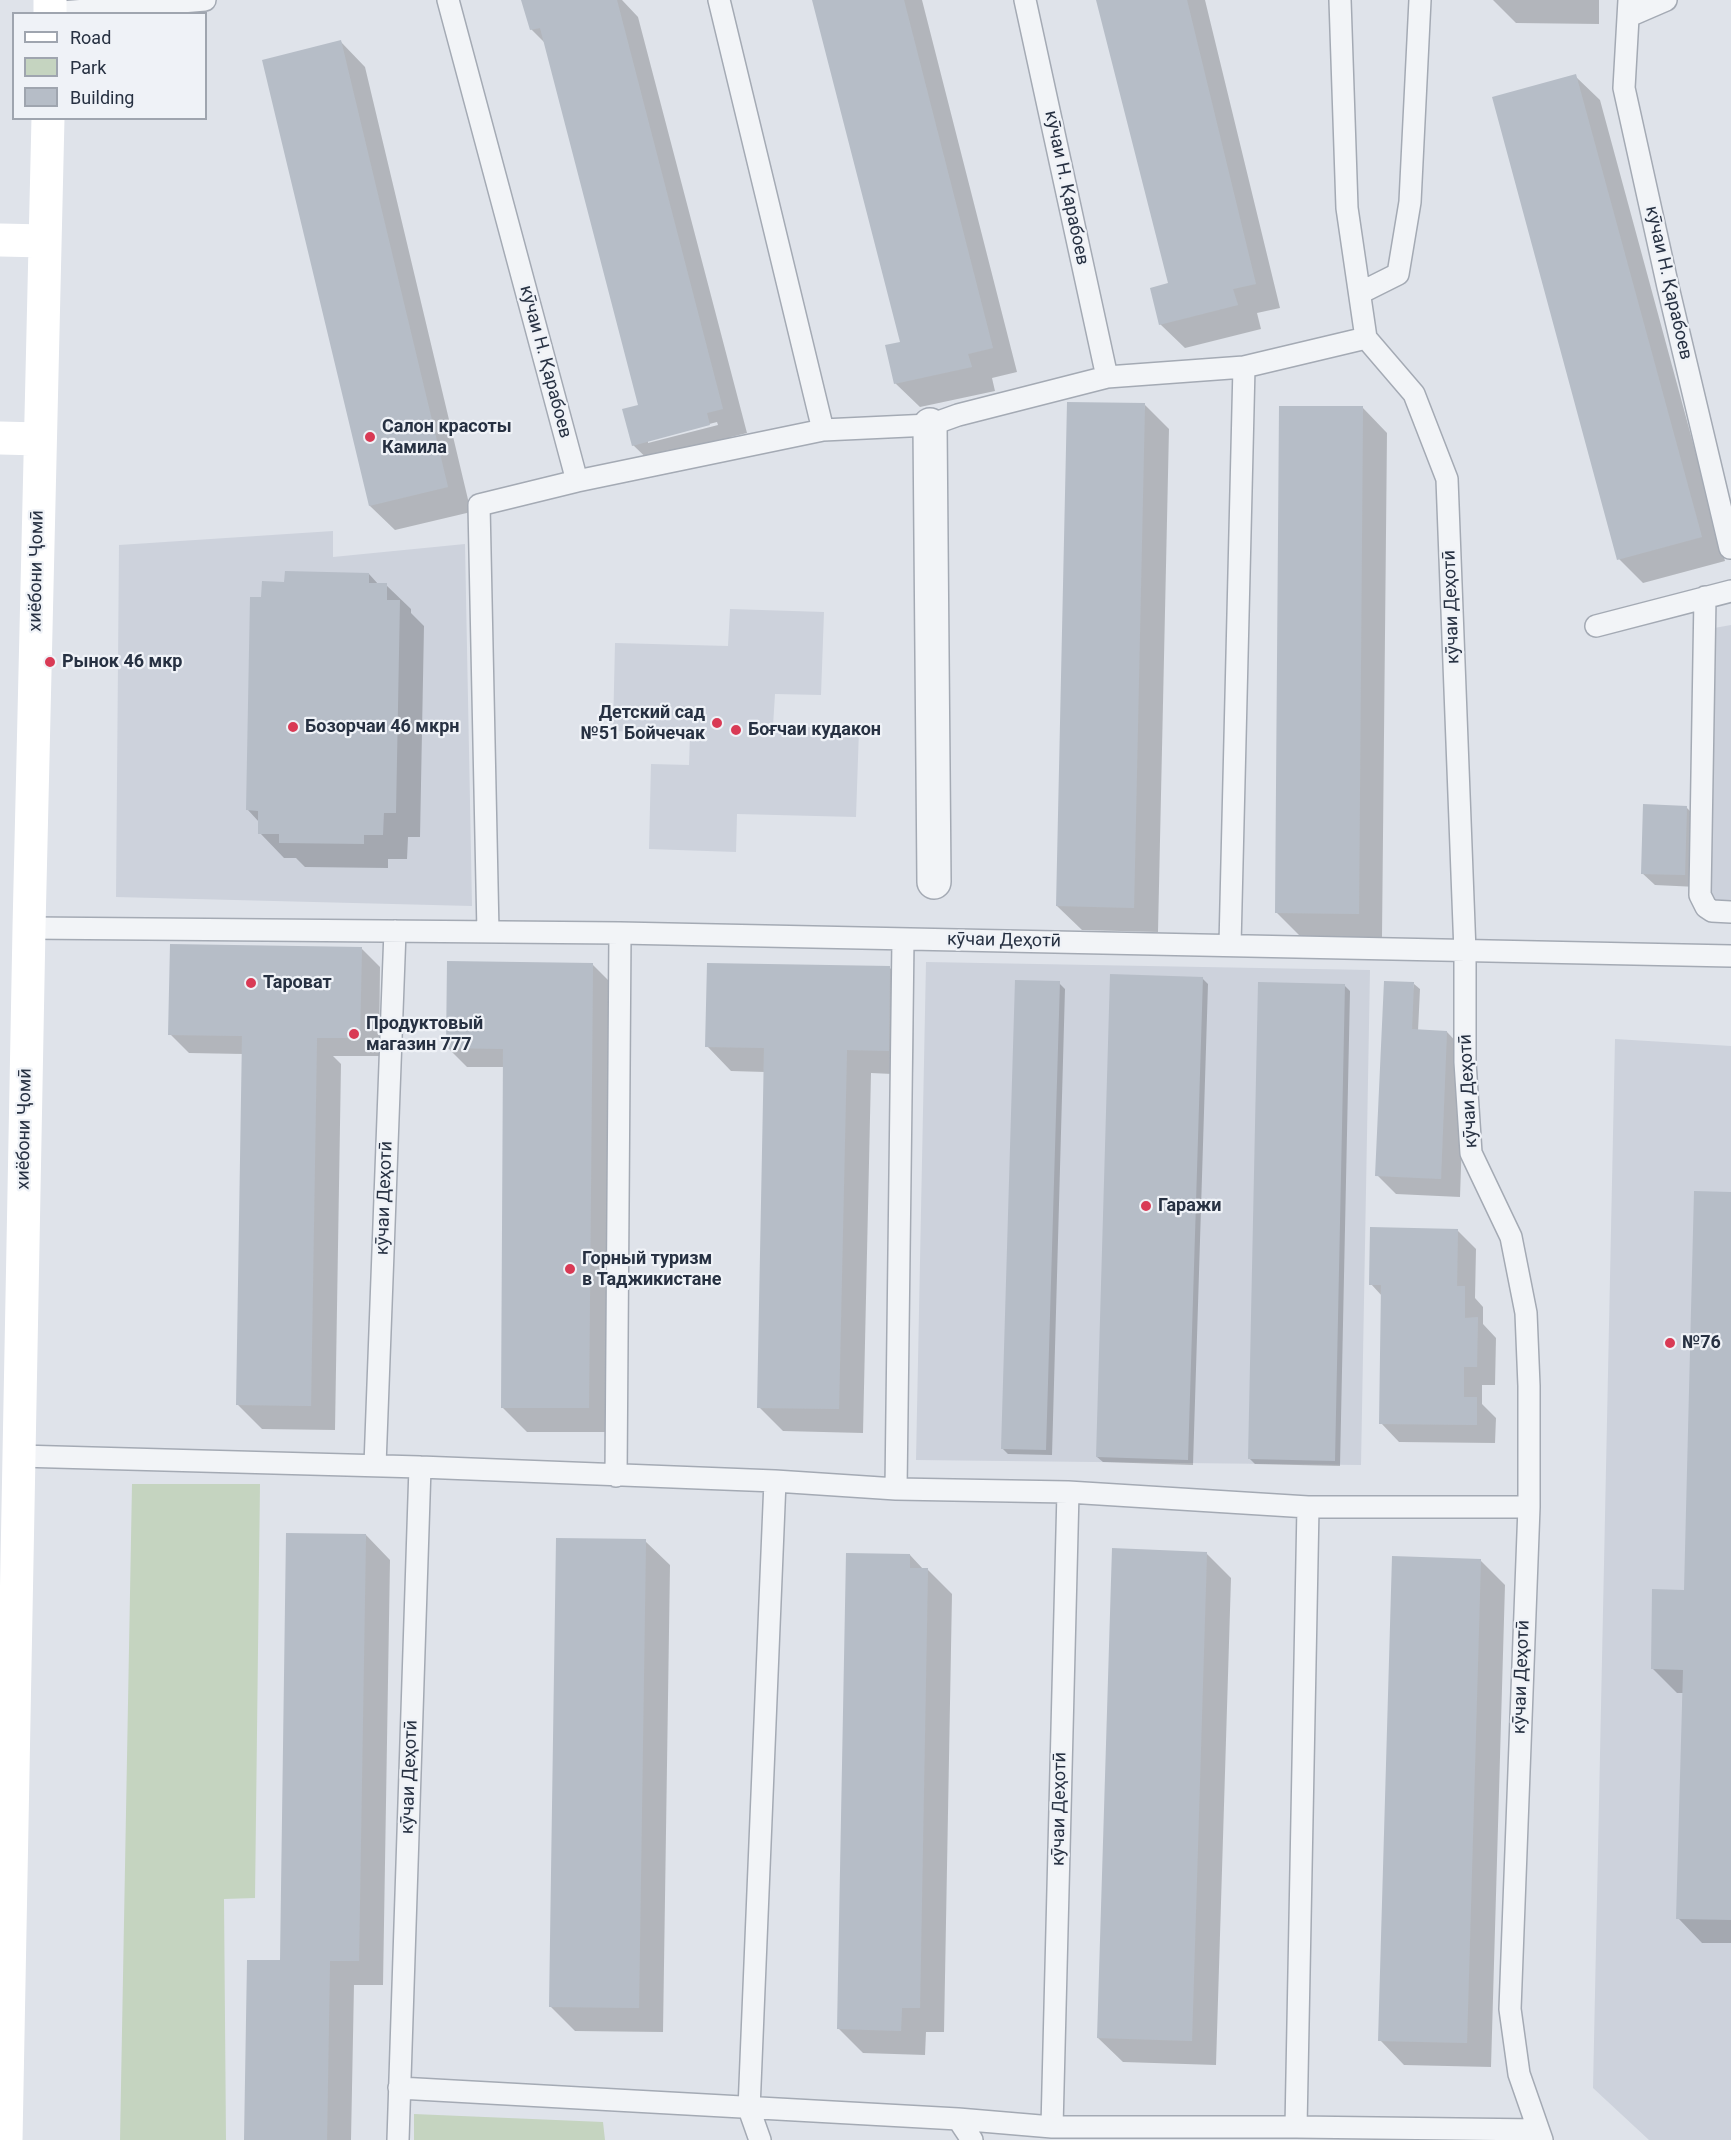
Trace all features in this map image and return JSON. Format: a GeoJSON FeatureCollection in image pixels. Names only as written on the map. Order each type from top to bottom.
{"type":"FeatureCollection","features":[{"type":"Feature","properties":{"kind":"main road","name":"хиёбони Ҷомӣ"},"geometry":{"type":"LineString","coordinates":[[6,2140],[28,928],[48,120]]}},
{"type":"Feature","properties":{"kind":"main road"},"geometry":{"type":"LineString","coordinates":[[0,240],[45,241]]}},
{"type":"Feature","properties":{"kind":"main road"},"geometry":{"type":"LineString","coordinates":[[0,438],[40,439]]}},
{"type":"Feature","properties":{"kind":"street"},"geometry":{"type":"LineString","coordinates":[[930,425],[934,882]]}},
{"type":"Feature","properties":{"kind":"lane"},"geometry":{"type":"LineString","coordinates":[[62,12],[206,0]]}},
{"type":"Feature","properties":{"kind":"lane","name":"кӯчаи Н. Қарабоев"},"geometry":{"type":"LineString","coordinates":[[448,0],[577,481]]}},
{"type":"Feature","properties":{"kind":"lane"},"geometry":{"type":"LineString","coordinates":[[720,0],[823,430]]}},
{"type":"Feature","properties":{"kind":"lane","name":"кӯчаи Н. Қарабоев"},"geometry":{"type":"LineString","coordinates":[[1025,0],[1107,377]]}},
{"type":"Feature","properties":{"kind":"lane"},"geometry":{"type":"LineString","coordinates":[[488,932],[478,505],[577,481],[823,430],[930,425],[958,415],[1107,377],[1244,367],[1366,338],[1347,208],[1340,0]]}},
{"type":"Feature","properties":{"kind":"lane"},"geometry":{"type":"LineString","coordinates":[[1360,293],[1398,274],[1410,202],[1420,0]]}},
{"type":"Feature","properties":{"kind":"lane","name":"кӯчаи Н. Қарабоев"},"geometry":{"type":"LineString","coordinates":[[1666,0],[1629,8],[1624,88],[1668,287],[1730,548]]}},
{"type":"Feature","properties":{"kind":"lane","name":"кӯчаи Деҳотӣ"},"geometry":{"type":"LineString","coordinates":[[399,2088],[958,2119],[1052,2127],[1080,2133],[1296,2127],[1368,2134],[1540,2135],[1519,2074],[1510,2009],[1528,1508],[1529,1386],[1526,1313],[1510,1237],[1471,1153],[1465,1062],[1465,952],[1447,479],[1414,394],[1366,338]]}},
{"type":"Feature","properties":{"kind":"lane"},"geometry":{"type":"LineString","coordinates":[[1230,945],[1244,367]]}},
{"type":"Feature","properties":{"kind":"lane"},"geometry":{"type":"LineString","coordinates":[[1596,626],[1731,591]]}},
{"type":"Feature","properties":{"kind":"lane"},"geometry":{"type":"LineString","coordinates":[[1706,597],[1700,895],[1706,907],[1712,911],[1731,912]]}},
{"type":"Feature","properties":{"kind":"lane","name":"кӯчаи Деҳотӣ"},"geometry":{"type":"LineString","coordinates":[[28,928],[620,933],[1731,956]]}},
{"type":"Feature","properties":{"kind":"lane","name":"кӯчаи Деҳотӣ"},"geometry":{"type":"LineString","coordinates":[[375,1465],[395,931]]}},
{"type":"Feature","properties":{"kind":"lane"},"geometry":{"type":"LineString","coordinates":[[616,1476],[620,933]]}},
{"type":"Feature","properties":{"kind":"lane"},"geometry":{"type":"LineString","coordinates":[[896,1489],[903,939]]}},
{"type":"Feature","properties":{"kind":"lane"},"geometry":{"type":"LineString","coordinates":[[19,1456],[375,1465],[775,1481],[896,1489],[1068,1492],[1308,1507],[1528,1508]]}},
{"type":"Feature","properties":{"kind":"lane","name":"кӯчаи Деҳотӣ"},"geometry":{"type":"LineString","coordinates":[[398,2140],[420,1467]]}},
{"type":"Feature","properties":{"kind":"lane"},"geometry":{"type":"LineString","coordinates":[[760,2140],[748,2109],[775,1481]]}},
{"type":"Feature","properties":{"kind":"lane","name":"кӯчаи Деҳотӣ"},"geometry":{"type":"LineString","coordinates":[[1052,2127],[1068,1492]]}},
{"type":"Feature","properties":{"kind":"lane"},"geometry":{"type":"LineString","coordinates":[[1296,2127],[1308,1507]]}},
{"type":"Feature","properties":{"kind":"lane"},"geometry":{"type":"LineString","coordinates":[[958,2119],[972,2140]]}},
{"type":"Feature","properties":{"kind":"shaded area","name":"Бозорчаи 46 мкрн"},"geometry":{"type":"Polygon","coordinates":[[[333,531],[333,557],[465,544],[472,906],[116,897],[119,545],[333,531]]]}},
{"type":"Feature","properties":{"kind":"shaded area","name":"Боғчаи кудакон"},"geometry":{"type":"Polygon","coordinates":[[[730,609],[824,612],[821,695],[775,694],[773,726],[859,729],[856,817],[737,814],[736,852],[649,849],[651,764],[689,765],[690,734],[613,731],[615,643],[728,646],[730,609]]]}},
{"type":"Feature","properties":{"kind":"shaded area"},"geometry":{"type":"Polygon","coordinates":[[[1731,625],[1731,915],[1704,914],[1703,630],[1731,625]]]}},
{"type":"Feature","properties":{"kind":"shaded area"},"geometry":{"type":"Polygon","coordinates":[[[926,962],[1370,970],[1361,1465],[916,1460],[926,962]]]}},
{"type":"Feature","properties":{"kind":"shaded area","name":"№76"},"geometry":{"type":"Polygon","coordinates":[[[1615,1039],[1731,1046],[1731,2140],[1649,2140],[1593,2088],[1615,1039]]]}},
{"type":"Feature","properties":{"kind":"green space"},"geometry":{"type":"Polygon","coordinates":[[[132,1484],[260,1484],[255,1898],[224,1899],[226,2140],[120,2140],[132,1484]]]}},
{"type":"Feature","properties":{"kind":"green space"},"geometry":{"type":"Polygon","coordinates":[[[414,2114],[603,2122],[605,2140],[414,2140],[414,2114]]]}},
{"type":"Feature","properties":{"kind":"building"},"geometry":{"type":"Polygon","coordinates":[[[521,0],[617,0],[723,409],[707,413],[710,425],[632,446],[622,409],[638,405],[540,28],[530,30],[521,0]]]}},
{"type":"Feature","properties":{"kind":"building"},"geometry":{"type":"Polygon","coordinates":[[[812,0],[904,0],[993,348],[968,354],[972,367],[894,384],[885,345],[900,342],[812,0]]]}},
{"type":"Feature","properties":{"kind":"building"},"geometry":{"type":"Polygon","coordinates":[[[1096,0],[1187,0],[1256,284],[1233,289],[1238,305],[1159,325],[1150,288],[1168,283],[1096,0]]]}},
{"type":"Feature","properties":{"kind":"building"},"geometry":{"type":"Polygon","coordinates":[[[341,40],[448,487],[369,506],[262,60],[341,40]]]}},
{"type":"Feature","properties":{"kind":"building"},"geometry":{"type":"Polygon","coordinates":[[[1576,74],[1702,537],[1617,560],[1492,97],[1576,74]]]}},
{"type":"Feature","properties":{"kind":"building"},"geometry":{"type":"Polygon","coordinates":[[[1067,402],[1145,403],[1134,908],[1056,906],[1067,402]]]}},
{"type":"Feature","properties":{"kind":"building"},"geometry":{"type":"Polygon","coordinates":[[[1279,406],[1363,406],[1359,914],[1275,913],[1279,406]]]}},
{"type":"Feature","properties":{"kind":"building"},"geometry":{"type":"Polygon","coordinates":[[[285,571],[369,573],[369,583],[387,583],[387,600],[400,600],[396,813],[384,813],[383,835],[364,835],[364,844],[279,843],[279,834],[258,834],[258,811],[246,810],[250,597],[261,597],[262,581],[284,582],[285,571]]]}},
{"type":"Feature","properties":{"kind":"building"},"geometry":{"type":"Polygon","coordinates":[[[1643,804],[1687,806],[1685,875],[1641,874],[1643,804]]]}},
{"type":"Feature","properties":{"kind":"building"},"geometry":{"type":"Polygon","coordinates":[[[170,944],[362,947],[360,1038],[317,1038],[311,1406],[236,1405],[242,1036],[168,1035],[170,944]]]}},
{"type":"Feature","properties":{"kind":"building"},"geometry":{"type":"Polygon","coordinates":[[[447,961],[593,963],[589,1408],[501,1408],[503,1049],[446,1048],[447,961]]]}},
{"type":"Feature","properties":{"kind":"building"},"geometry":{"type":"Polygon","coordinates":[[[707,963],[890,966],[889,1051],[847,1050],[839,1409],[757,1408],[764,1048],[705,1047],[707,963]]]}},
{"type":"Feature","properties":{"kind":"building"},"geometry":{"type":"Polygon","coordinates":[[[1110,974],[1203,977],[1188,1460],[1096,1457],[1110,974]]]}},
{"type":"Feature","properties":{"kind":"building"},"geometry":{"type":"Polygon","coordinates":[[[1015,980],[1060,981],[1046,1450],[1001,1449],[1015,980]]]}},
{"type":"Feature","properties":{"kind":"building"},"geometry":{"type":"Polygon","coordinates":[[[1384,981],[1414,982],[1412,1029],[1447,1031],[1441,1179],[1375,1176],[1384,981]]]}},
{"type":"Feature","properties":{"kind":"building"},"geometry":{"type":"Polygon","coordinates":[[[1258,982],[1345,984],[1335,1461],[1248,1459],[1258,982]]]}},
{"type":"Feature","properties":{"kind":"building"},"geometry":{"type":"Polygon","coordinates":[[[1694,1191],[1731,1192],[1731,1920],[1676,1919],[1683,1670],[1651,1669],[1652,1589],[1684,1590],[1694,1191]]]}},
{"type":"Feature","properties":{"kind":"building"},"geometry":{"type":"Polygon","coordinates":[[[1370,1227],[1458,1229],[1457,1286],[1465,1286],[1465,1318],[1478,1317],[1477,1367],[1464,1367],[1464,1397],[1477,1397],[1477,1425],[1379,1424],[1381,1285],[1369,1285],[1370,1227]]]}},
{"type":"Feature","properties":{"kind":"building"},"geometry":{"type":"Polygon","coordinates":[[[286,1533],[366,1534],[359,1961],[330,1961],[327,2140],[244,2140],[247,1960],[280,1960],[286,1533]]]}},
{"type":"Feature","properties":{"kind":"building"},"geometry":{"type":"Polygon","coordinates":[[[556,1538],[646,1539],[639,2008],[549,2007],[556,1538]]]}},
{"type":"Feature","properties":{"kind":"building"},"geometry":{"type":"Polygon","coordinates":[[[1112,1548],[1207,1552],[1192,2041],[1097,2038],[1112,1548]]]}},
{"type":"Feature","properties":{"kind":"building"},"geometry":{"type":"Polygon","coordinates":[[[846,1553],[910,1554],[910,1568],[928,1568],[920,2008],[902,2008],[901,2031],[837,2029],[846,1553]]]}},
{"type":"Feature","properties":{"kind":"building"},"geometry":{"type":"Polygon","coordinates":[[[1392,1556],[1481,1559],[1467,2043],[1378,2041],[1392,1556]]]}},
{"type":"Feature","properties":{"kind":"place","name":"Салон красоты Камила"},"geometry":{"type":"Point","coordinates":[370,437]}},
{"type":"Feature","properties":{"kind":"place","name":"Рынок 46 мкр"},"geometry":{"type":"Point","coordinates":[50,662]}},
{"type":"Feature","properties":{"kind":"place","name":"Детский сад №51 Бойчечак"},"geometry":{"type":"Point","coordinates":[717,723]}},
{"type":"Feature","properties":{"kind":"place","name":"Бозорчаи 46 мкрн"},"geometry":{"type":"Point","coordinates":[293,727]}},
{"type":"Feature","properties":{"kind":"place","name":"Боғчаи кудакон"},"geometry":{"type":"Point","coordinates":[736,730]}},
{"type":"Feature","properties":{"kind":"place","name":"Тароват"},"geometry":{"type":"Point","coordinates":[251,983]}},
{"type":"Feature","properties":{"kind":"place","name":"Продуктовый магазин 777"},"geometry":{"type":"Point","coordinates":[354,1034]}},
{"type":"Feature","properties":{"kind":"place","name":"Гаражи"},"geometry":{"type":"Point","coordinates":[1146,1206]}},
{"type":"Feature","properties":{"kind":"place","name":"Горный туризм в Таджикистане"},"geometry":{"type":"Point","coordinates":[570,1269]}},
{"type":"Feature","properties":{"kind":"place","name":"№76"},"geometry":{"type":"Point","coordinates":[1670,1343]}}]}
